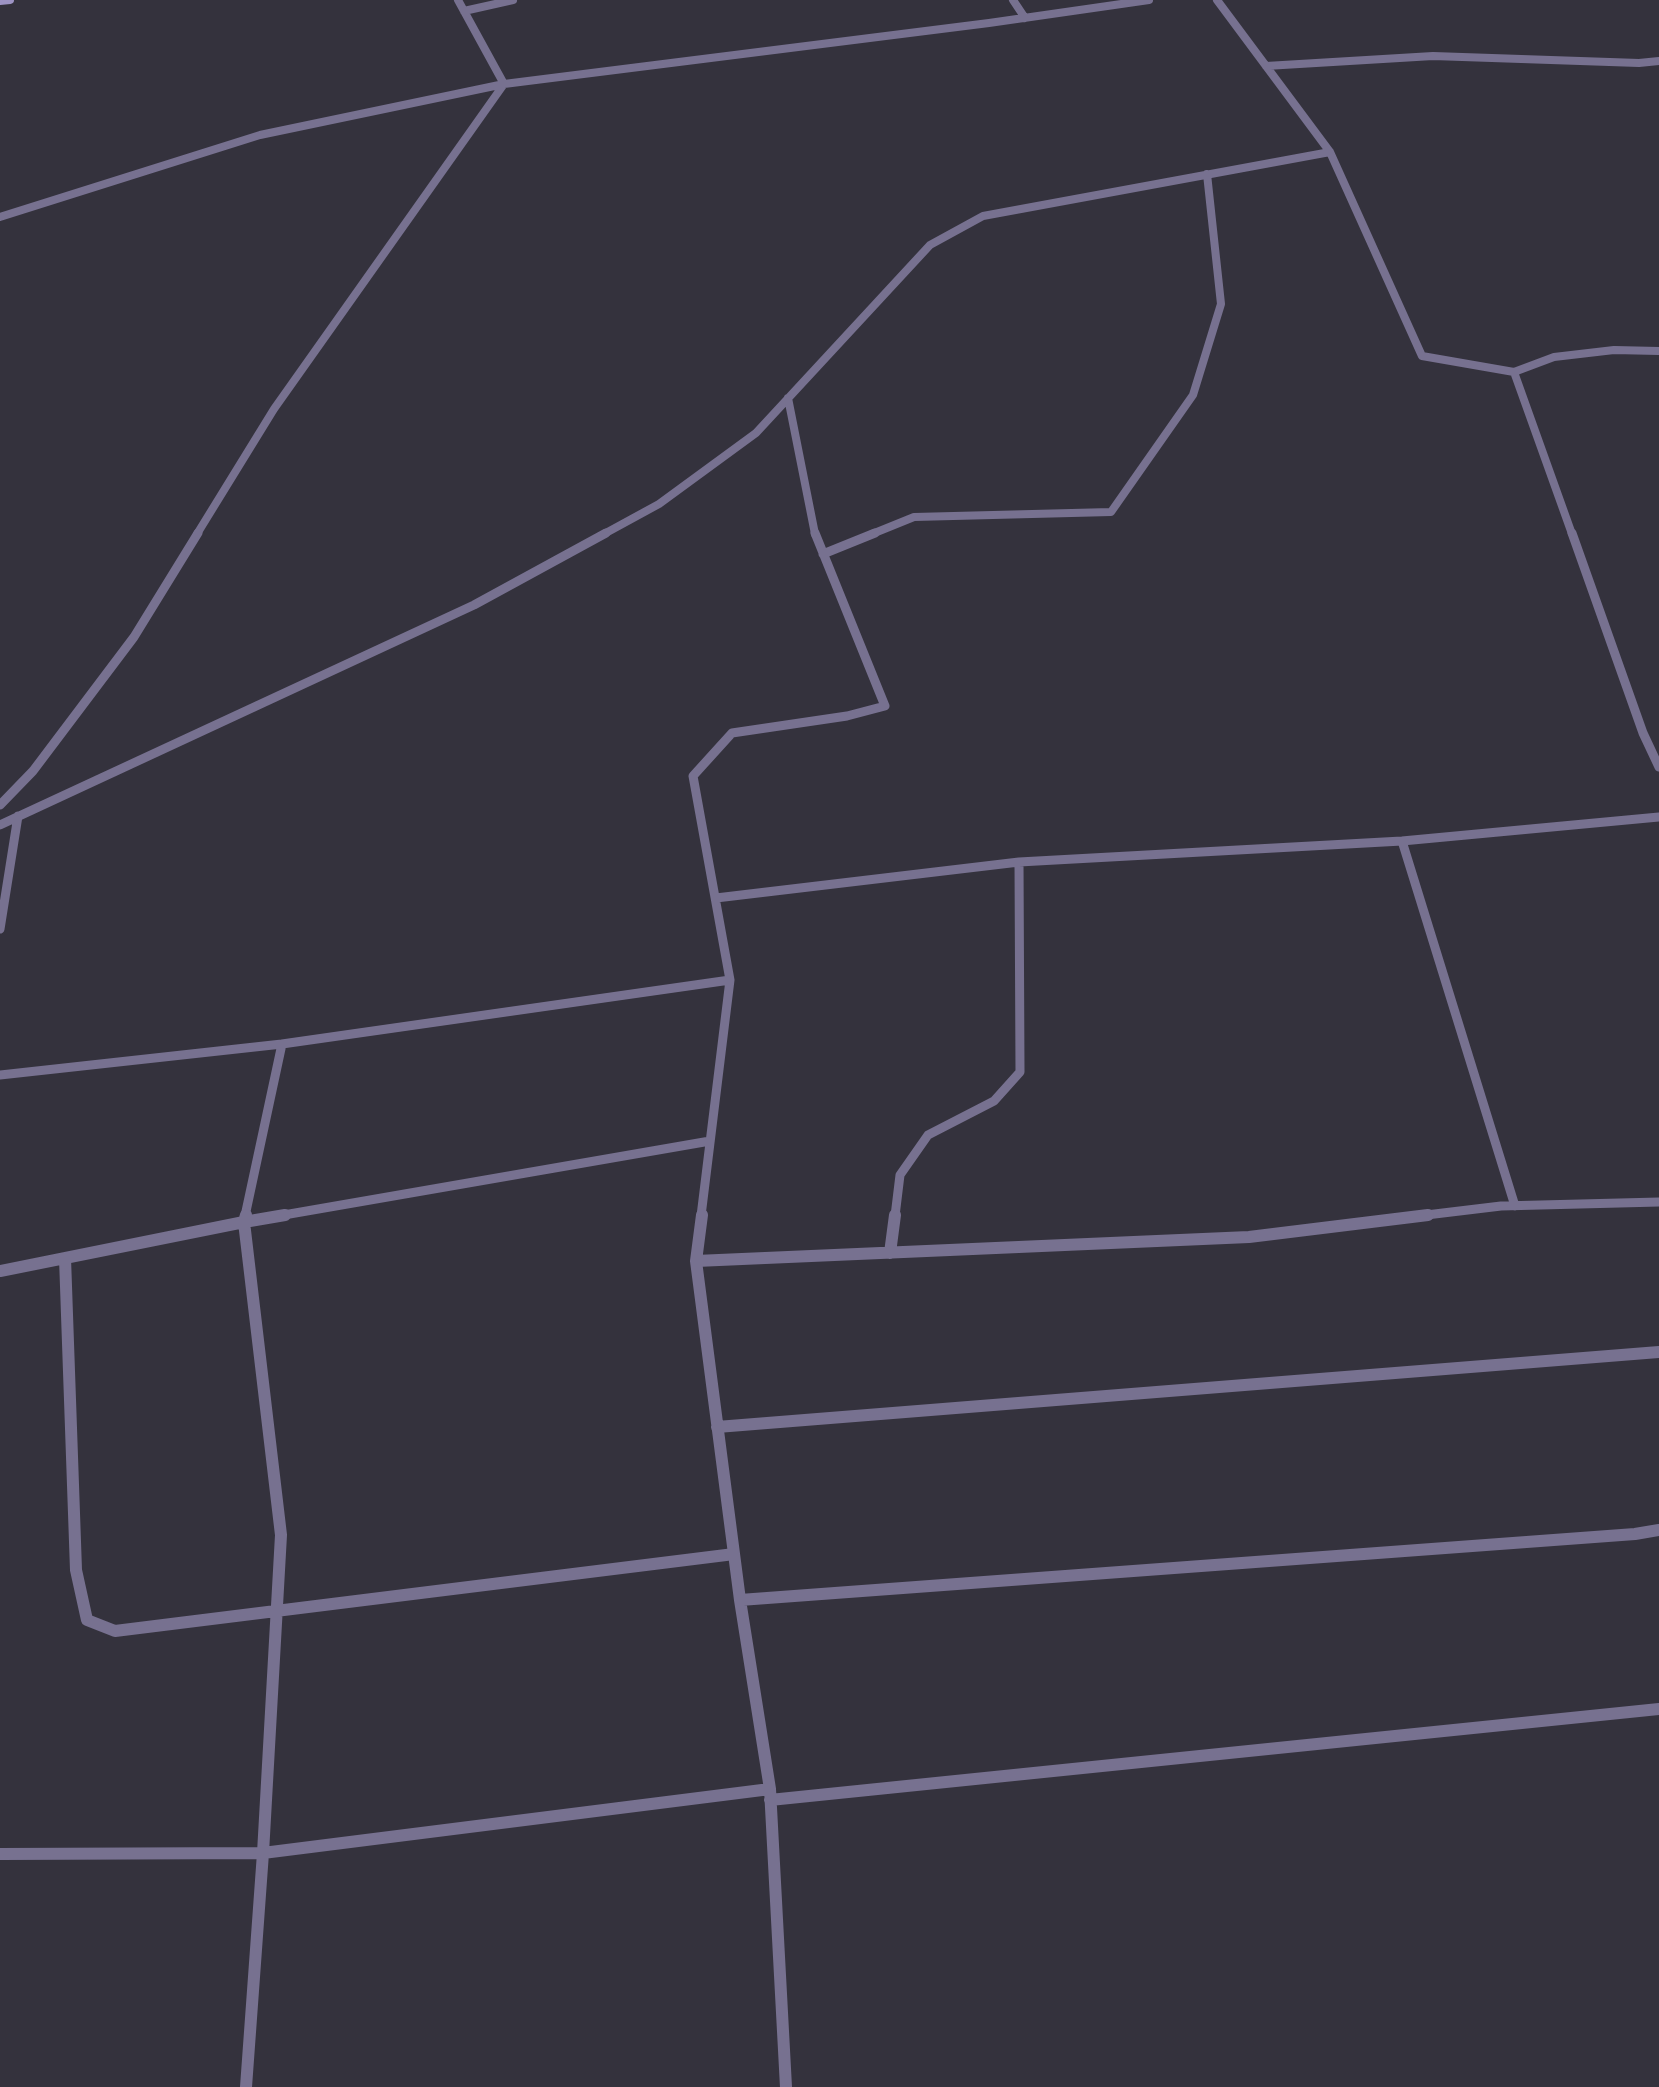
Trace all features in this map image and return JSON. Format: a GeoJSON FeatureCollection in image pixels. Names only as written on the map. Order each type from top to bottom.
{"type":"FeatureCollection","features":[{"type":"Feature","properties":{"kind":"street"},"geometry":{"type":"LineString","coordinates":[[0,1],[10,0]]}},
{"type":"Feature","properties":{"kind":"street"},"geometry":{"type":"LineString","coordinates":[[458,0],[504,84]]}},
{"type":"Feature","properties":{"kind":"street"},"geometry":{"type":"LineString","coordinates":[[464,11],[513,0]]}},
{"type":"Feature","properties":{"kind":"street"},"geometry":{"type":"LineString","coordinates":[[1012,0],[1026,18]]}},
{"type":"Feature","properties":{"kind":"street"},"geometry":{"type":"LineString","coordinates":[[0,217],[260,135],[504,84],[1026,18],[1149,0]]}},
{"type":"Feature","properties":{"kind":"street"},"geometry":{"type":"LineString","coordinates":[[1217,0],[1330,152],[1422,356],[1514,372],[1554,357],[1614,350],[1659,351]]}},
{"type":"Feature","properties":{"kind":"street"},"geometry":{"type":"LineString","coordinates":[[1266,66],[1433,56],[1639,63],[1658,62]]}},
{"type":"Feature","properties":{"kind":"street"},"geometry":{"type":"LineString","coordinates":[[0,805],[32,771],[134,637],[274,409],[504,84]]}},
{"type":"Feature","properties":{"kind":"street"},"geometry":{"type":"LineString","coordinates":[[0,825],[474,605],[659,504],[756,433],[930,245],[983,216],[1330,152]]}},
{"type":"Feature","properties":{"kind":"street"},"geometry":{"type":"LineString","coordinates":[[823,554],[914,517],[1112,512],[1193,395],[1221,304],[1207,174]]}},
{"type":"Feature","properties":{"kind":"street"},"geometry":{"type":"LineString","coordinates":[[1514,372],[1643,734],[1659,766]]}},
{"type":"Feature","properties":{"kind":"street"},"geometry":{"type":"LineString","coordinates":[[786,2087],[770,1794],[740,1600],[696,1261],[730,980],[694,776],[732,733],[847,716],[886,706],[816,537],[788,398]]}},
{"type":"Feature","properties":{"kind":"street"},"geometry":{"type":"LineString","coordinates":[[0,929],[18,816]]}},
{"type":"Feature","properties":{"kind":"street"},"geometry":{"type":"LineString","coordinates":[[716,898],[1019,862],[1402,841],[1659,817]]}},
{"type":"Feature","properties":{"kind":"street"},"geometry":{"type":"LineString","coordinates":[[1402,841],[1515,1206]]}},
{"type":"Feature","properties":{"kind":"street"},"geometry":{"type":"LineString","coordinates":[[890,1253],[900,1176],[928,1134],[994,1101],[1020,1072],[1019,862]]}},
{"type":"Feature","properties":{"kind":"street"},"geometry":{"type":"LineString","coordinates":[[0,1074],[282,1044],[730,980]]}},
{"type":"Feature","properties":{"kind":"street"},"geometry":{"type":"LineString","coordinates":[[246,2087],[263,1853],[281,1535],[244,1222],[282,1044]]}},
{"type":"Feature","properties":{"kind":"street"},"geometry":{"type":"LineString","coordinates":[[0,1271],[244,1222],[710,1142]]}},
{"type":"Feature","properties":{"kind":"street"},"geometry":{"type":"LineString","coordinates":[[696,1261],[1249,1237],[1515,1206],[1659,1202]]}},
{"type":"Feature","properties":{"kind":"street"},"geometry":{"type":"LineString","coordinates":[[65,1258],[76,1570],[87,1620],[115,1631],[734,1554]]}},
{"type":"Feature","properties":{"kind":"street"},"geometry":{"type":"LineString","coordinates":[[717,1427],[1659,1352]]}},
{"type":"Feature","properties":{"kind":"street"},"geometry":{"type":"LineString","coordinates":[[740,1600],[1635,1534],[1659,1530]]}},
{"type":"Feature","properties":{"kind":"street"},"geometry":{"type":"LineString","coordinates":[[0,1854],[263,1853],[770,1794],[1659,1709]]}}]}
